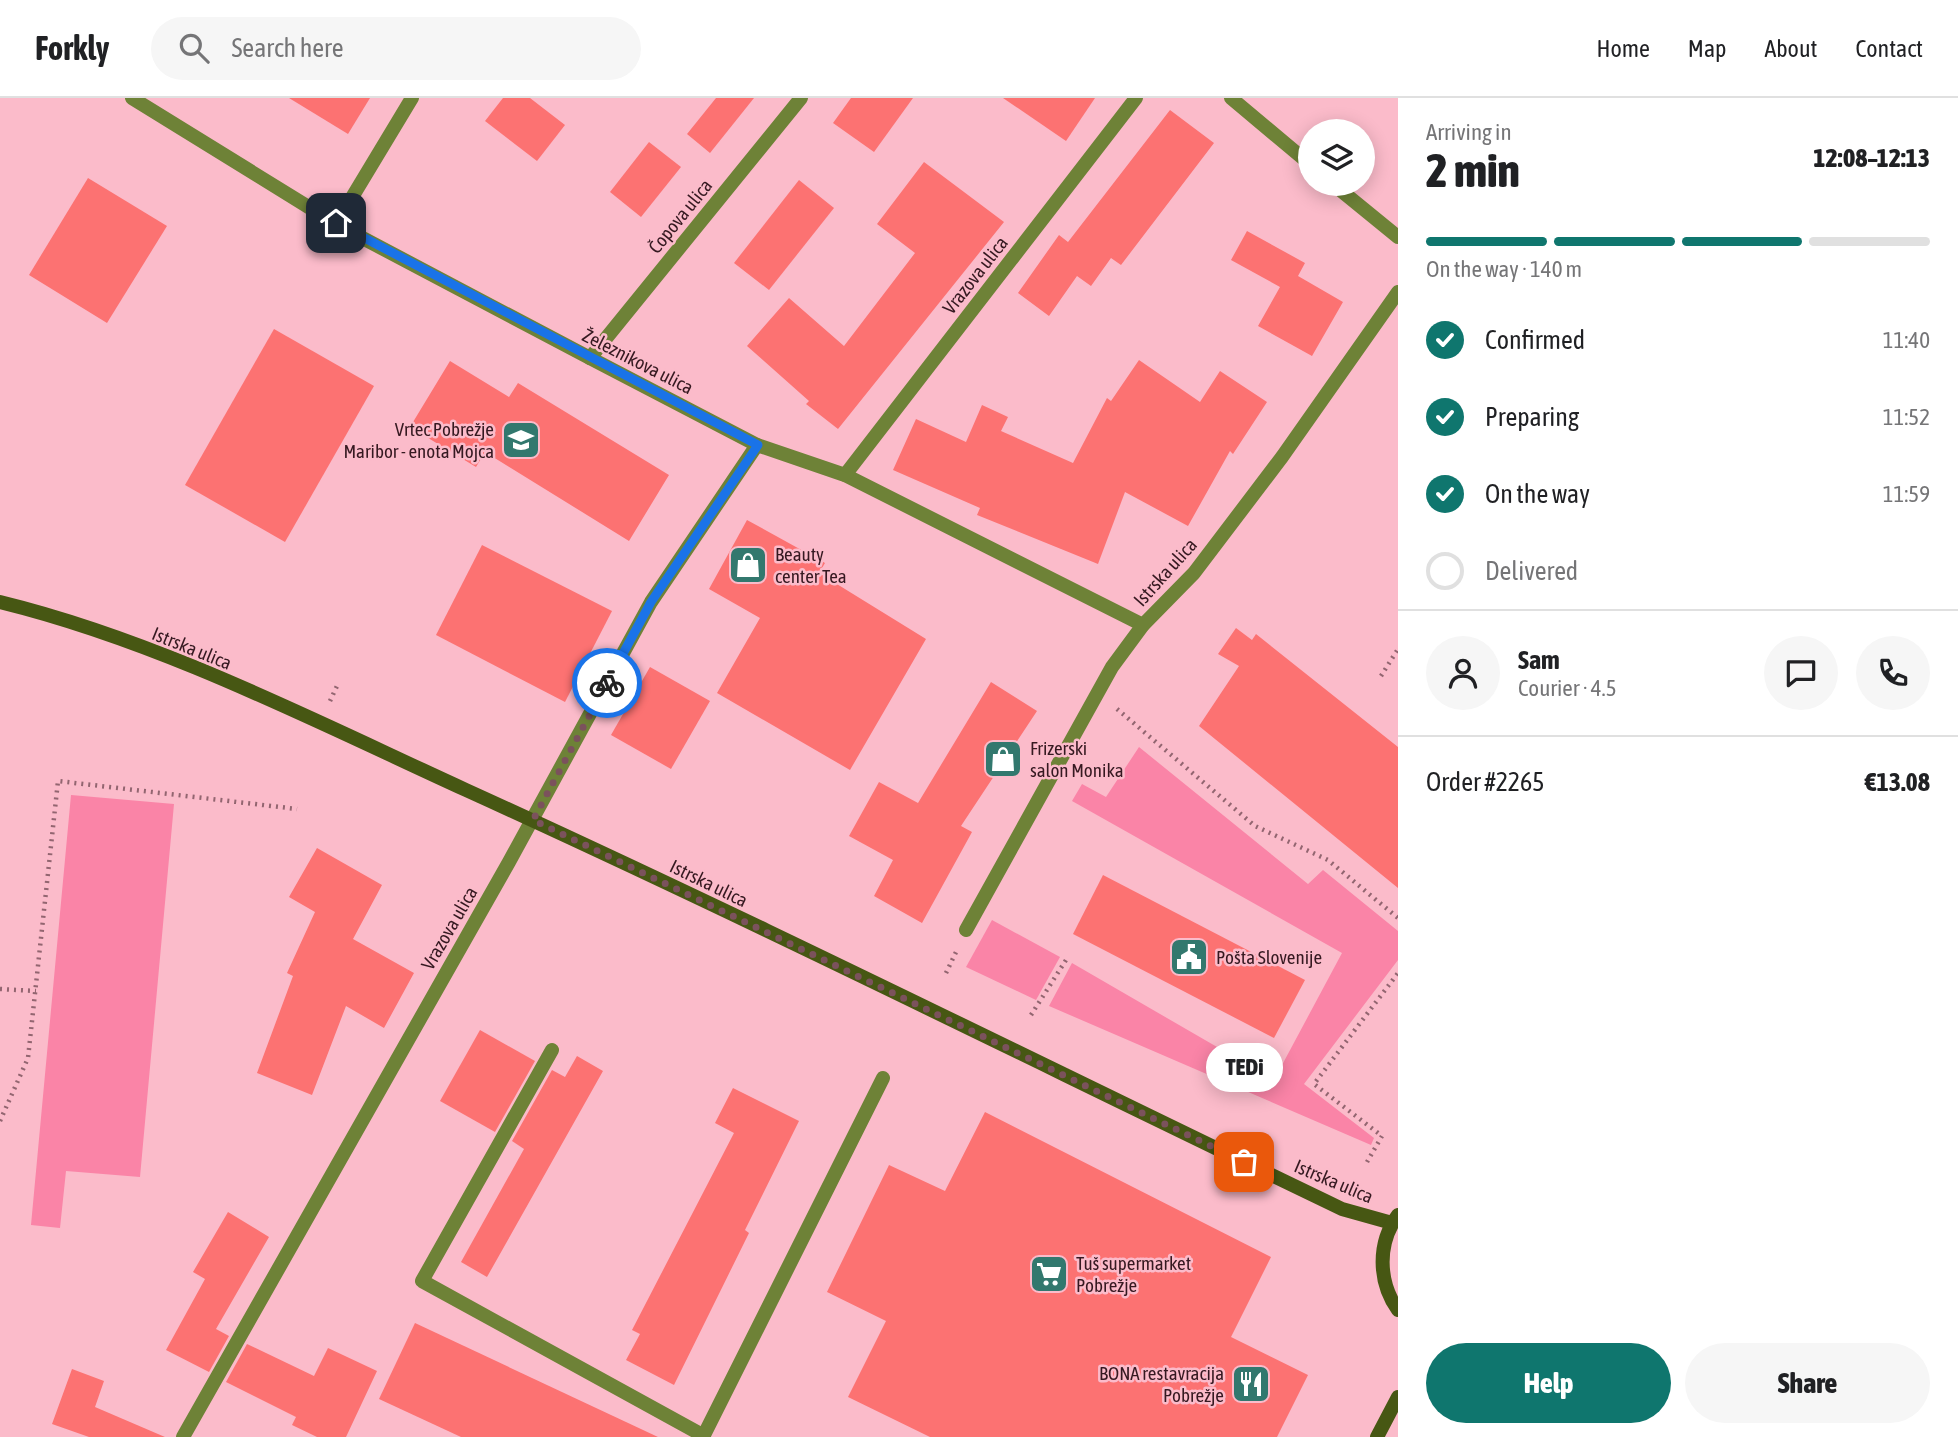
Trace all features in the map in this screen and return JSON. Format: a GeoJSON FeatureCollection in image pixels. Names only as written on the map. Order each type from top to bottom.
{"type":"FeatureCollection","features":[{"type":"Feature","properties":{"kind":"street","name":"Železnikova ulica"},"geometry":{"type":"LineString","coordinates":[[132,98],[336,223],[590,358],[758,445],[845,475],[1143,625]]}},
{"type":"Feature","properties":{"kind":"street"},"geometry":{"type":"LineString","coordinates":[[336,223],[412,98]]}},
{"type":"Feature","properties":{"kind":"street","name":"Čopova ulica"},"geometry":{"type":"LineString","coordinates":[[590,358],[801,98]]}},
{"type":"Feature","properties":{"kind":"street","name":"Vrazova ulica"},"geometry":{"type":"LineString","coordinates":[[845,475],[1136,98]]}},
{"type":"Feature","properties":{"kind":"street"},"geometry":{"type":"LineString","coordinates":[[1231,98],[1298,154]]}},
{"type":"Feature","properties":{"kind":"street"},"geometry":{"type":"LineString","coordinates":[[1348,196],[1398,237]]}},
{"type":"Feature","properties":{"kind":"street","name":"Istrska ulica"},"geometry":{"type":"LineString","coordinates":[[966,930],[1112,667],[1143,625],[1194,573],[1296,438],[1398,292]]}},
{"type":"Feature","properties":{"kind":"street","name":"Vrazova ulica"},"geometry":{"type":"LineString","coordinates":[[183,1437],[533,820],[651,602],[758,445]]}},
{"type":"Feature","properties":{"kind":"street","name":"Istrska ulica"},"geometry":{"type":"LineString","coordinates":[[0,602],[63,617],[261,696],[533,820],[1342,1209],[1395,1219]]}},
{"type":"Feature","properties":{"kind":"street"},"geometry":{"type":"LineString","coordinates":[[552,1049],[422,1281],[703,1436],[883,1078]]}},
{"type":"Feature","properties":{"kind":"street"},"geometry":{"type":"LineString","coordinates":[[1395,1219],[1383,1248],[1383,1275],[1391,1300],[1398,1310]]}},
{"type":"Feature","properties":{"kind":"street"},"geometry":{"type":"LineString","coordinates":[[1377,1437],[1398,1397]]}},
{"type":"Feature","properties":{"kind":"path"},"geometry":{"type":"LineString","coordinates":[[1381,676],[1398,649]]}},
{"type":"Feature","properties":{"kind":"path"},"geometry":{"type":"LineString","coordinates":[[1097,693],[1255,826],[1328,860],[1398,918]]}},
{"type":"Feature","properties":{"kind":"path"},"geometry":{"type":"LineString","coordinates":[[0,1121],[28,1058],[58,781],[297,809]]}},
{"type":"Feature","properties":{"kind":"path"},"geometry":{"type":"LineString","coordinates":[[1031,1015],[1066,960]]}},
{"type":"Feature","properties":{"kind":"path"},"geometry":{"type":"LineString","coordinates":[[1367,1162],[1382,1136],[1314,1084],[1398,974]]}},
{"type":"Feature","properties":{"kind":"path"},"geometry":{"type":"LineString","coordinates":[[0,989],[36,991]]}},
{"type":"Feature","properties":{"kind":"shaded area"},"geometry":{"type":"Polygon","coordinates":[[[1139,747],[1308,884],[1323,870],[1398,931],[1398,960],[1304,1084],[1374,1138],[1371,1145],[1049,1006],[1072,963],[1274,1080],[1342,953],[1072,801],[1082,784],[1106,797],[1139,747]]]}},
{"type":"Feature","properties":{"kind":"shaded area"},"geometry":{"type":"Polygon","coordinates":[[[71,795],[174,804],[140,1177],[66,1171],[60,1228],[31,1225],[71,795]]]}},
{"type":"Feature","properties":{"kind":"shaded area"},"geometry":{"type":"Polygon","coordinates":[[[992,920],[1060,957],[1036,1000],[966,967],[992,920]]]}},
{"type":"Feature","properties":{"kind":"building"},"geometry":{"type":"Polygon","coordinates":[[[289,98],[370,98],[348,134],[289,98]]]}},
{"type":"Feature","properties":{"kind":"building"},"geometry":{"type":"Polygon","coordinates":[[[503,98],[530,98],[565,125],[537,161],[485,121],[503,98]]]}},
{"type":"Feature","properties":{"kind":"building"},"geometry":{"type":"Polygon","coordinates":[[[716,98],[754,98],[710,153],[687,134],[716,98]]]}},
{"type":"Feature","properties":{"kind":"building"},"geometry":{"type":"Polygon","coordinates":[[[851,98],[913,98],[874,152],[833,123],[851,98]]]}},
{"type":"Feature","properties":{"kind":"building"},"geometry":{"type":"Polygon","coordinates":[[[1003,98],[1095,98],[1066,141],[1003,98]]]}},
{"type":"Feature","properties":{"kind":"building"},"geometry":{"type":"Polygon","coordinates":[[[1170,110],[1214,143],[1121,265],[1111,258],[1091,286],[1077,276],[1049,316],[1018,293],[1059,235],[1068,242],[1170,110]]]}},
{"type":"Feature","properties":{"kind":"building"},"geometry":{"type":"Polygon","coordinates":[[[649,142],[681,167],[641,217],[610,192],[649,142]]]}},
{"type":"Feature","properties":{"kind":"building"},"geometry":{"type":"Polygon","coordinates":[[[924,162],[1004,222],[838,429],[806,404],[809,401],[747,346],[789,298],[844,346],[915,253],[877,224],[924,162]]]}},
{"type":"Feature","properties":{"kind":"building"},"geometry":{"type":"Polygon","coordinates":[[[88,178],[167,226],[107,323],[29,275],[88,178]]]}},
{"type":"Feature","properties":{"kind":"building"},"geometry":{"type":"Polygon","coordinates":[[[799,180],[834,208],[769,290],[734,263],[799,180]]]}},
{"type":"Feature","properties":{"kind":"building"},"geometry":{"type":"Polygon","coordinates":[[[1247,231],[1305,263],[1298,276],[1343,302],[1312,356],[1258,326],[1280,287],[1231,260],[1247,231]]]}},
{"type":"Feature","properties":{"kind":"building"},"geometry":{"type":"Polygon","coordinates":[[[274,329],[374,386],[285,542],[185,485],[274,329]]]}},
{"type":"Feature","properties":{"kind":"building"},"geometry":{"type":"Polygon","coordinates":[[[1139,360],[1200,402],[1220,371],[1267,402],[1233,454],[1230,451],[1188,526],[1125,492],[1098,564],[977,515],[980,508],[893,470],[916,419],[966,442],[982,405],[1008,417],[1001,431],[1073,463],[1107,398],[1111,401],[1139,360]]]}},
{"type":"Feature","properties":{"kind":"building","name":"Vrtec Pobrežje Maribor - enota Mojca"},"geometry":{"type":"Polygon","coordinates":[[[450,361],[509,397],[518,383],[669,475],[629,541],[485,452],[476,467],[410,427],[450,361]]]}},
{"type":"Feature","properties":{"kind":"building"},"geometry":{"type":"Polygon","coordinates":[[[747,520],[825,563],[819,573],[926,639],[850,770],[717,693],[760,618],[709,589],[747,520]]]}},
{"type":"Feature","properties":{"kind":"building"},"geometry":{"type":"Polygon","coordinates":[[[482,545],[612,611],[565,702],[436,635],[482,545]]]}},
{"type":"Feature","properties":{"kind":"building"},"geometry":{"type":"Polygon","coordinates":[[[1236,628],[1252,640],[1256,634],[1398,747],[1398,888],[1199,726],[1239,666],[1218,654],[1236,628]]]}},
{"type":"Feature","properties":{"kind":"building"},"geometry":{"type":"Polygon","coordinates":[[[650,667],[710,701],[671,769],[611,735],[650,667]]]}},
{"type":"Feature","properties":{"kind":"building"},"geometry":{"type":"Polygon","coordinates":[[[991,682],[1037,711],[961,826],[972,832],[922,923],[874,896],[893,860],[849,836],[879,782],[918,803],[991,682]]]}},
{"type":"Feature","properties":{"kind":"building"},"geometry":{"type":"Polygon","coordinates":[[[317,848],[382,885],[353,939],[414,973],[384,1028],[346,1006],[312,1095],[257,1073],[293,976],[287,973],[315,912],[289,897],[317,848]]]}},
{"type":"Feature","properties":{"kind":"building","name":"Pošta Slovenije"},"geometry":{"type":"Polygon","coordinates":[[[1103,875],[1305,980],[1274,1038],[1073,934],[1103,875]]]}},
{"type":"Feature","properties":{"kind":"building"},"geometry":{"type":"Polygon","coordinates":[[[480,1030],[535,1061],[495,1132],[440,1101],[480,1030]]]}},
{"type":"Feature","properties":{"kind":"building"},"geometry":{"type":"Polygon","coordinates":[[[577,1056],[603,1071],[487,1277],[461,1262],[524,1149],[512,1141],[552,1070],[565,1077],[577,1056]]]}},
{"type":"Feature","properties":{"kind":"building"},"geometry":{"type":"Polygon","coordinates":[[[733,1088],[799,1121],[745,1230],[749,1233],[674,1385],[626,1360],[640,1334],[632,1330],[734,1133],[715,1123],[733,1088]]]}},
{"type":"Feature","properties":{"kind":"building","name":"Tuš supermarket Pobrežje"},"geometry":{"type":"Polygon","coordinates":[[[985,1112],[1271,1257],[1231,1337],[1308,1375],[1277,1437],[930,1437],[848,1397],[886,1321],[827,1292],[889,1165],[945,1191],[985,1112]]]}},
{"type":"Feature","properties":{"kind":"building"},"geometry":{"type":"Polygon","coordinates":[[[228,1212],[269,1237],[216,1329],[229,1336],[209,1372],[166,1350],[205,1279],[193,1272],[228,1212]]]}},
{"type":"Feature","properties":{"kind":"building"},"geometry":{"type":"Polygon","coordinates":[[[415,1323],[658,1437],[461,1437],[379,1399],[415,1323]]]}},
{"type":"Feature","properties":{"kind":"building"},"geometry":{"type":"Polygon","coordinates":[[[247,1344],[314,1376],[328,1348],[377,1371],[346,1437],[317,1437],[292,1425],[296,1417],[226,1382],[247,1344]]]}},
{"type":"Feature","properties":{"kind":"building"},"geometry":{"type":"Polygon","coordinates":[[[72,1369],[104,1381],[95,1407],[165,1437],[89,1437],[52,1424],[72,1369]]]}},
{"type":"Feature","properties":{"kind":"way so far"},"geometry":{"type":"LineString","coordinates":[[607,683],[533,820],[1244,1162]]}},
{"type":"Feature","properties":{"kind":"place","name":"Vrtec Pobrežje Maribor - enota Mojca"},"geometry":{"type":"Point","coordinates":[521,440]}},
{"type":"Feature","properties":{"kind":"place","name":"Beauty center Tea"},"geometry":{"type":"Point","coordinates":[748,565]}},
{"type":"Feature","properties":{"kind":"place","name":"Frizerski salon Monika"},"geometry":{"type":"Point","coordinates":[1003,759]}},
{"type":"Feature","properties":{"kind":"place","name":"Pošta Slovenije"},"geometry":{"type":"Point","coordinates":[1189,957]}},
{"type":"Feature","properties":{"kind":"place","name":"TEDi"},"geometry":{"type":"Point","coordinates":[1244,1162]}},
{"type":"Feature","properties":{"kind":"place","name":"Tuš supermarket Pobrežje"},"geometry":{"type":"Point","coordinates":[1049,1274]}},
{"type":"Feature","properties":{"kind":"place","name":"BONA restavracija Pobrežje"},"geometry":{"type":"Point","coordinates":[1251,1384]}},
{"type":"Feature","properties":{"kind":"route"},"geometry":{"type":"LineString","coordinates":[[336,223],[758,445],[651,602],[607,683]]}}]}
